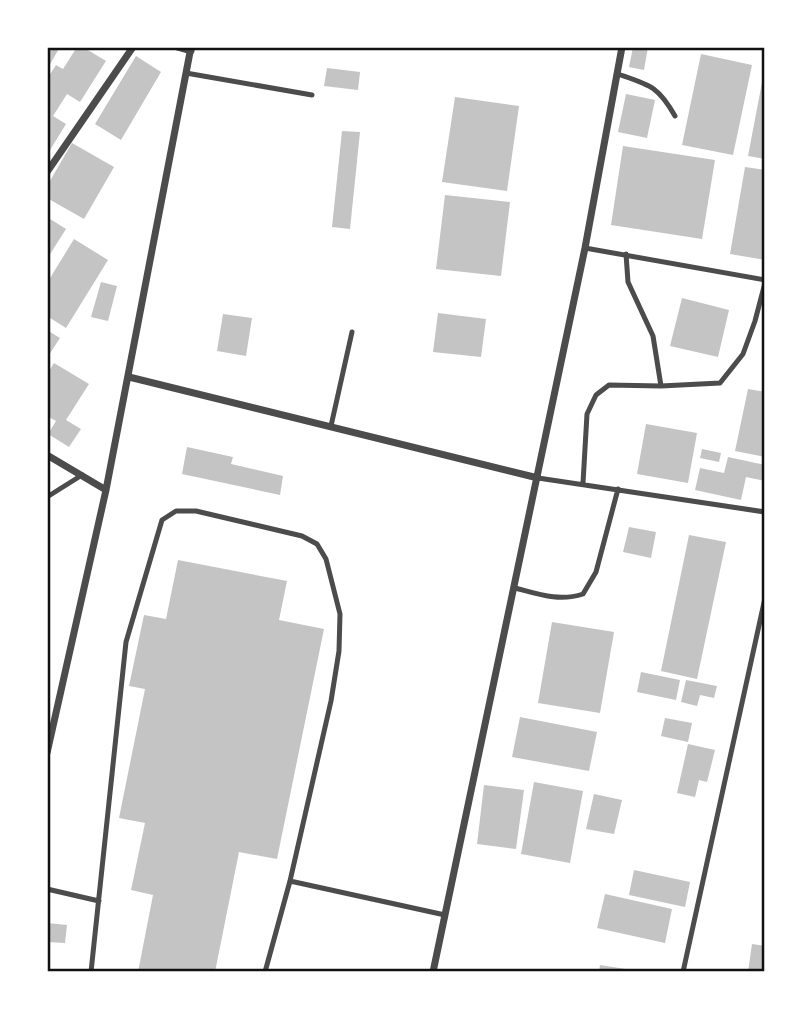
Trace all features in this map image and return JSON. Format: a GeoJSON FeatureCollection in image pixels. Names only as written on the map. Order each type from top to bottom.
{"type":"FeatureCollection","features":[{"type":"Feature","properties":{"kind":"street"},"geometry":{"type":"LineString","coordinates":[[47,172],[133,47]]}},
{"type":"Feature","properties":{"kind":"street"},"geometry":{"type":"LineString","coordinates":[[47,754],[106,490],[191,49],[177,47]]}},
{"type":"Feature","properties":{"kind":"street"},"geometry":{"type":"LineString","coordinates":[[433,972],[585,248],[622,47]]}},
{"type":"Feature","properties":{"kind":"street"},"geometry":{"type":"LineString","coordinates":[[129,377],[538,478]]}},
{"type":"Feature","properties":{"kind":"street"},"geometry":{"type":"LineString","coordinates":[[47,455],[106,490]]}},
{"type":"Feature","properties":{"kind":"lane"},"geometry":{"type":"LineString","coordinates":[[186,73],[312,95]]}},
{"type":"Feature","properties":{"kind":"lane"},"geometry":{"type":"LineString","coordinates":[[618,74],[651,86],[666,99],[675,116]]}},
{"type":"Feature","properties":{"kind":"lane"},"geometry":{"type":"LineString","coordinates":[[583,483],[587,414],[596,396],[609,385],[720,383],[743,354],[765,281],[585,248]]}},
{"type":"Feature","properties":{"kind":"lane"},"geometry":{"type":"LineString","coordinates":[[626,254],[628,282],[653,336],[661,386]]}},
{"type":"Feature","properties":{"kind":"lane"},"geometry":{"type":"LineString","coordinates":[[331,426],[352,332]]}},
{"type":"Feature","properties":{"kind":"lane"},"geometry":{"type":"LineString","coordinates":[[47,497],[82,475]]}},
{"type":"Feature","properties":{"kind":"lane"},"geometry":{"type":"LineString","coordinates":[[538,478],[765,512]]}},
{"type":"Feature","properties":{"kind":"lane"},"geometry":{"type":"LineString","coordinates":[[515,587],[553,598],[570,598],[583,594],[596,572],[618,489]]}},
{"type":"Feature","properties":{"kind":"lane"},"geometry":{"type":"LineString","coordinates":[[91,972],[126,642],[162,520],[176,511],[196,511],[302,536],[317,544],[326,559],[340,614],[339,651],[331,701],[290,881],[265,972]]}},
{"type":"Feature","properties":{"kind":"lane"},"geometry":{"type":"LineString","coordinates":[[683,972],[765,598]]}},
{"type":"Feature","properties":{"kind":"lane"},"geometry":{"type":"LineString","coordinates":[[290,881],[445,915]]}},
{"type":"Feature","properties":{"kind":"lane"},"geometry":{"type":"LineString","coordinates":[[47,889],[99,901]]}},
{"type":"Feature","properties":{"kind":"building"},"geometry":{"type":"Polygon","coordinates":[[[47,47],[60,47],[49,66],[47,65],[47,47]]]}},
{"type":"Feature","properties":{"kind":"building"},"geometry":{"type":"Polygon","coordinates":[[[77,47],[83,47],[106,61],[80,102],[67,94],[53,116],[66,124],[47,155],[47,79],[56,65],[63,69],[77,47]]]}},
{"type":"Feature","properties":{"kind":"building"},"geometry":{"type":"Polygon","coordinates":[[[633,47],[648,47],[644,70],[629,67],[633,47]]]}},
{"type":"Feature","properties":{"kind":"building"},"geometry":{"type":"Polygon","coordinates":[[[701,54],[752,65],[733,155],[682,145],[701,54]]]}},
{"type":"Feature","properties":{"kind":"building"},"geometry":{"type":"Polygon","coordinates":[[[136,56],[161,72],[121,140],[95,124],[136,56]]]}},
{"type":"Feature","properties":{"kind":"building"},"geometry":{"type":"Polygon","coordinates":[[[327,68],[360,72],[358,90],[324,86],[327,68]]]}},
{"type":"Feature","properties":{"kind":"building"},"geometry":{"type":"Polygon","coordinates":[[[765,77],[765,159],[748,156],[765,77]]]}},
{"type":"Feature","properties":{"kind":"building"},"geometry":{"type":"Polygon","coordinates":[[[626,94],[655,100],[647,138],[618,132],[626,94]]]}},
{"type":"Feature","properties":{"kind":"building"},"geometry":{"type":"Polygon","coordinates":[[[455,97],[519,106],[507,191],[442,182],[455,97]]]}},
{"type":"Feature","properties":{"kind":"building"},"geometry":{"type":"Polygon","coordinates":[[[342,131],[360,132],[350,229],[332,227],[342,131]]]}},
{"type":"Feature","properties":{"kind":"building"},"geometry":{"type":"Polygon","coordinates":[[[72,143],[114,167],[84,219],[47,198],[47,186],[72,143]]]}},
{"type":"Feature","properties":{"kind":"building"},"geometry":{"type":"Polygon","coordinates":[[[623,146],[715,160],[702,239],[611,225],[623,146]]]}},
{"type":"Feature","properties":{"kind":"building"},"geometry":{"type":"Polygon","coordinates":[[[745,167],[765,170],[765,260],[730,254],[745,167]]]}},
{"type":"Feature","properties":{"kind":"building"},"geometry":{"type":"Polygon","coordinates":[[[445,195],[510,202],[501,276],[436,269],[445,195]]]}},
{"type":"Feature","properties":{"kind":"building"},"geometry":{"type":"Polygon","coordinates":[[[47,217],[66,229],[47,259],[47,217]]]}},
{"type":"Feature","properties":{"kind":"building"},"geometry":{"type":"Polygon","coordinates":[[[74,239],[108,260],[66,328],[47,316],[47,283],[74,239]]]}},
{"type":"Feature","properties":{"kind":"building"},"geometry":{"type":"Polygon","coordinates":[[[101,282],[117,286],[108,321],[91,317],[101,282]]]}},
{"type":"Feature","properties":{"kind":"building"},"geometry":{"type":"Polygon","coordinates":[[[682,298],[729,310],[718,357],[670,346],[682,298]]]}},
{"type":"Feature","properties":{"kind":"building"},"geometry":{"type":"Polygon","coordinates":[[[438,313],[486,319],[481,357],[433,352],[438,313]]]}},
{"type":"Feature","properties":{"kind":"building"},"geometry":{"type":"Polygon","coordinates":[[[223,314],[252,318],[246,356],[217,351],[223,314]]]}},
{"type":"Feature","properties":{"kind":"building"},"geometry":{"type":"Polygon","coordinates":[[[47,330],[60,338],[47,358],[47,330]]]}},
{"type":"Feature","properties":{"kind":"building"},"geometry":{"type":"Polygon","coordinates":[[[54,363],[89,384],[66,420],[81,429],[69,447],[48,434],[56,421],[47,416],[47,374],[54,363]]]}},
{"type":"Feature","properties":{"kind":"building"},"geometry":{"type":"Polygon","coordinates":[[[748,389],[765,392],[765,457],[735,451],[748,389]]]}},
{"type":"Feature","properties":{"kind":"building"},"geometry":{"type":"Polygon","coordinates":[[[646,424],[697,433],[688,483],[637,474],[646,424]]]}},
{"type":"Feature","properties":{"kind":"building"},"geometry":{"type":"Polygon","coordinates":[[[187,447],[233,457],[231,464],[283,476],[280,495],[182,474],[187,447]]]}},
{"type":"Feature","properties":{"kind":"building"},"geometry":{"type":"Polygon","coordinates":[[[702,449],[721,453],[719,462],[700,458],[702,449]]]}},
{"type":"Feature","properties":{"kind":"building"},"geometry":{"type":"Polygon","coordinates":[[[728,457],[765,465],[765,481],[746,477],[741,500],[695,490],[700,468],[724,473],[728,457]]]}},
{"type":"Feature","properties":{"kind":"building"},"geometry":{"type":"Polygon","coordinates":[[[629,527],[656,532],[651,558],[623,552],[629,527]]]}},
{"type":"Feature","properties":{"kind":"building"},"geometry":{"type":"Polygon","coordinates":[[[689,535],[726,542],[697,679],[661,671],[689,535]]]}},
{"type":"Feature","properties":{"kind":"building"},"geometry":{"type":"Polygon","coordinates":[[[178,560],[287,581],[279,620],[324,629],[277,859],[239,852],[215,972],[138,972],[153,895],[131,890],[145,823],[119,818],[145,689],[129,686],[144,615],[166,619],[178,560]]]}},
{"type":"Feature","properties":{"kind":"building"},"geometry":{"type":"Polygon","coordinates":[[[552,622],[614,632],[600,713],[538,703],[552,622]]]}},
{"type":"Feature","properties":{"kind":"building"},"geometry":{"type":"Polygon","coordinates":[[[641,672],[680,680],[676,700],[637,692],[641,672]]]}},
{"type":"Feature","properties":{"kind":"building"},"geometry":{"type":"Polygon","coordinates":[[[686,680],[717,686],[714,698],[700,695],[697,706],[681,702],[686,680]]]}},
{"type":"Feature","properties":{"kind":"building"},"geometry":{"type":"Polygon","coordinates":[[[520,717],[597,732],[589,771],[512,757],[520,717]]]}},
{"type":"Feature","properties":{"kind":"building"},"geometry":{"type":"Polygon","coordinates":[[[665,718],[692,723],[688,742],[661,736],[665,718]]]}},
{"type":"Feature","properties":{"kind":"building"},"geometry":{"type":"Polygon","coordinates":[[[688,744],[715,750],[707,782],[699,780],[695,797],[677,793],[688,744]]]}},
{"type":"Feature","properties":{"kind":"building"},"geometry":{"type":"Polygon","coordinates":[[[534,782],[583,791],[570,863],[521,854],[534,782]]]}},
{"type":"Feature","properties":{"kind":"building"},"geometry":{"type":"Polygon","coordinates":[[[484,785],[524,790],[516,849],[477,844],[484,785]]]}},
{"type":"Feature","properties":{"kind":"building"},"geometry":{"type":"Polygon","coordinates":[[[594,794],[622,800],[614,834],[586,829],[594,794]]]}},
{"type":"Feature","properties":{"kind":"building"},"geometry":{"type":"Polygon","coordinates":[[[634,870],[690,882],[685,907],[629,895],[634,870]]]}},
{"type":"Feature","properties":{"kind":"building"},"geometry":{"type":"Polygon","coordinates":[[[605,894],[672,909],[665,943],[597,928],[605,894]]]}},
{"type":"Feature","properties":{"kind":"building"},"geometry":{"type":"Polygon","coordinates":[[[47,923],[67,925],[65,943],[47,942],[47,923]]]}},
{"type":"Feature","properties":{"kind":"building"},"geometry":{"type":"Polygon","coordinates":[[[752,944],[765,946],[765,972],[748,972],[752,944]]]}},
{"type":"Feature","properties":{"kind":"building"},"geometry":{"type":"Polygon","coordinates":[[[600,965],[632,970],[599,972],[600,965]]]}}]}
